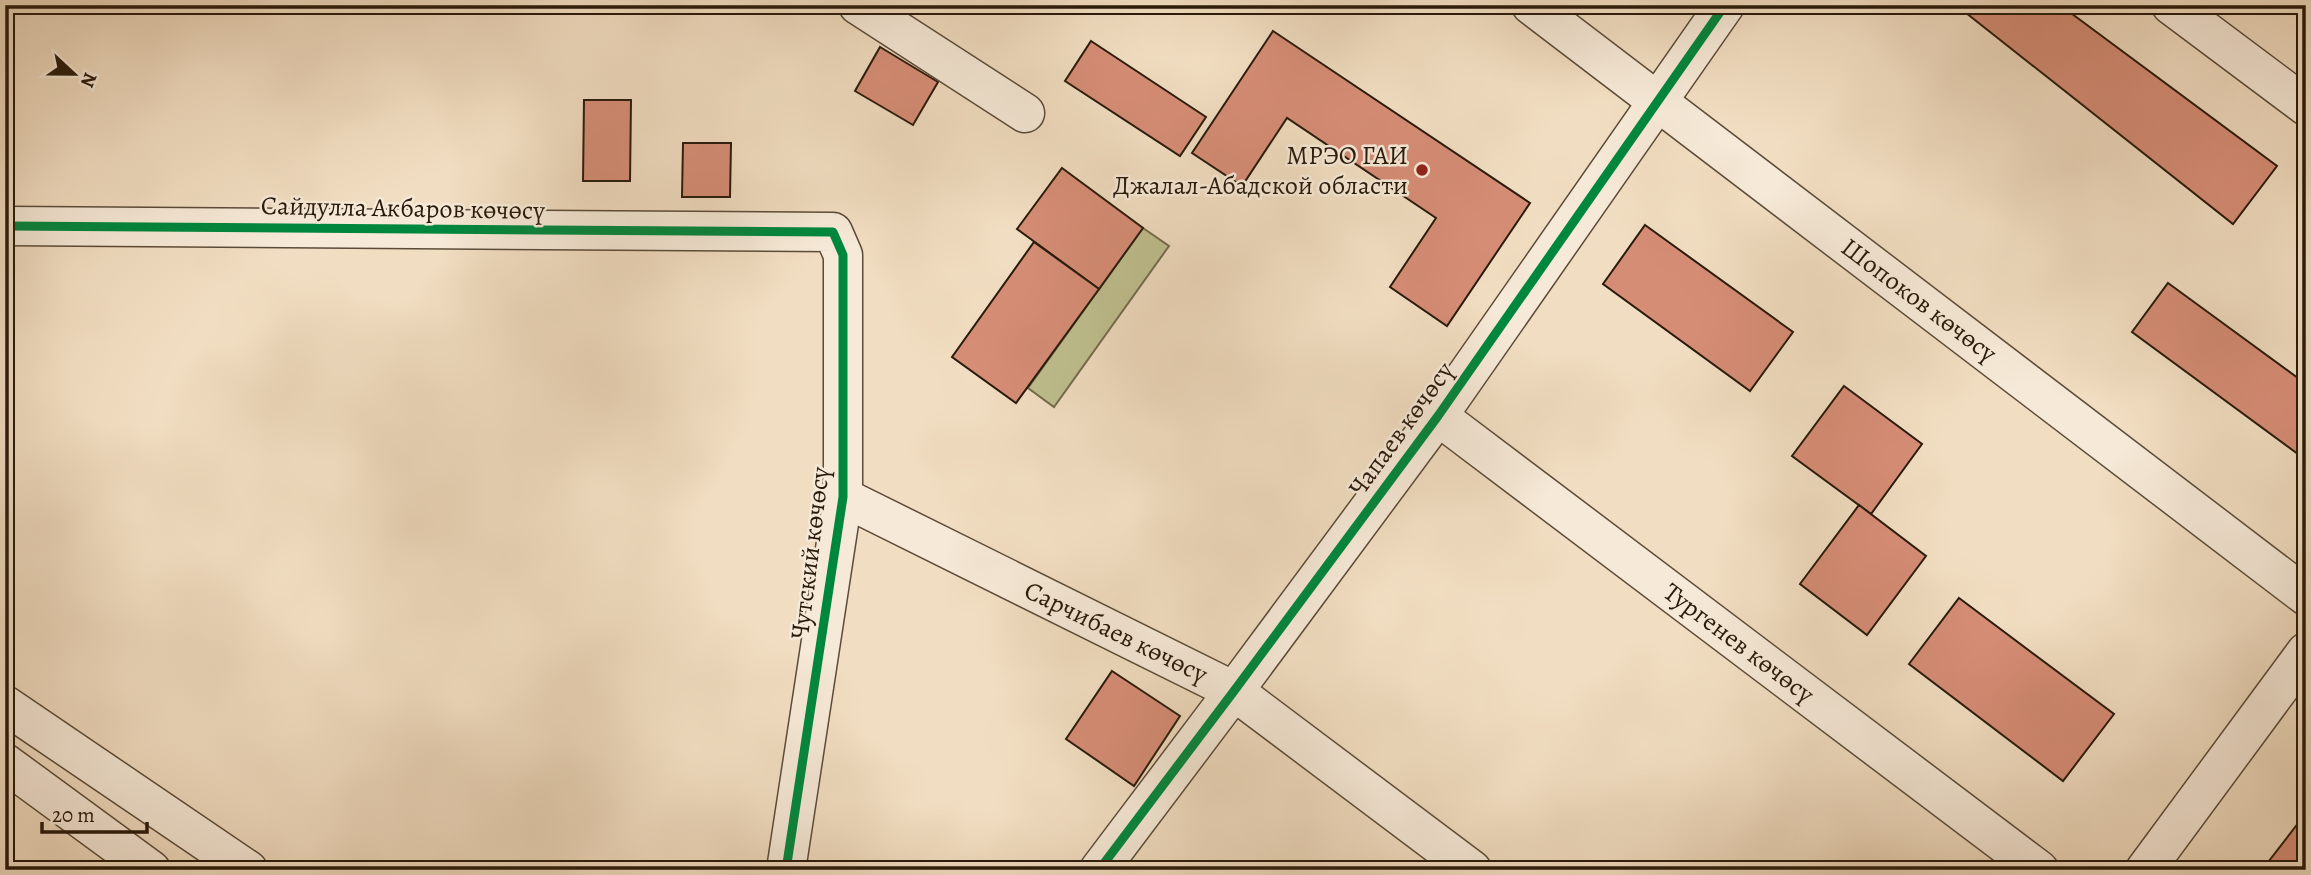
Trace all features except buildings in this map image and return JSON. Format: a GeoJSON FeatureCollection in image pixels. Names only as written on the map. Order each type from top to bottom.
{"type":"FeatureCollection","features":[{"type":"Feature","properties":{"kind":"street"},"geometry":{"type":"LineString","coordinates":[[858,5],[1025,113]]}},
{"type":"Feature","properties":{"kind":"street","name":"Шопоков көчөсү"},"geometry":{"type":"LineString","coordinates":[[1531,5],[2306,596]]}},
{"type":"Feature","properties":{"kind":"street","name":"Чапаев көчөсү"},"geometry":{"type":"LineString","coordinates":[[1099,870],[1438,415],[1725,5]]}},
{"type":"Feature","properties":{"kind":"street"},"geometry":{"type":"LineString","coordinates":[[2171,5],[2306,106]]}},
{"type":"Feature","properties":{"kind":"street","name":"Сайдулла Акбаров көчөсү"},"geometry":{"type":"LineString","coordinates":[[5,226],[800,233]]}},
{"type":"Feature","properties":{"kind":"street","name":"Чутский көчөсү"},"geometry":{"type":"LineString","coordinates":[[786,870],[844,497],[843,255],[833,232],[800,233]]}},
{"type":"Feature","properties":{"kind":"street","name":"Тургенев көчөсү"},"geometry":{"type":"LineString","coordinates":[[1438,415],[2039,870]]}},
{"type":"Feature","properties":{"kind":"street","name":"Сарчибаев көчөсү"},"geometry":{"type":"LineString","coordinates":[[844,497],[1234,691],[1472,870]]}},
{"type":"Feature","properties":{"kind":"street"},"geometry":{"type":"LineString","coordinates":[[2146,870],[2306,652]]}},
{"type":"Feature","properties":{"kind":"street"},"geometry":{"type":"LineString","coordinates":[[5,705],[248,870]]}},
{"type":"Feature","properties":{"kind":"street"},"geometry":{"type":"LineString","coordinates":[[5,764],[136,868]]}},
{"type":"Feature","properties":{"kind":"green space"},"geometry":{"type":"Polygon","coordinates":[[[1143,228],[1169,246],[1054,407],[1028,388],[1143,228]]]}},
{"type":"Feature","properties":{"kind":"cycle path"},"geometry":{"type":"LineString","coordinates":[[1099,870],[1438,416],[1725,5]]}},
{"type":"Feature","properties":{"kind":"cycle path"},"geometry":{"type":"LineString","coordinates":[[5,226],[833,232],[843,255],[843,497],[786,870]]}},
{"type":"Feature","properties":{"kind":"place","name":"МРЭО ГАИ Джалал-Абадской области"},"geometry":{"type":"Point","coordinates":[1422,170]}}]}
